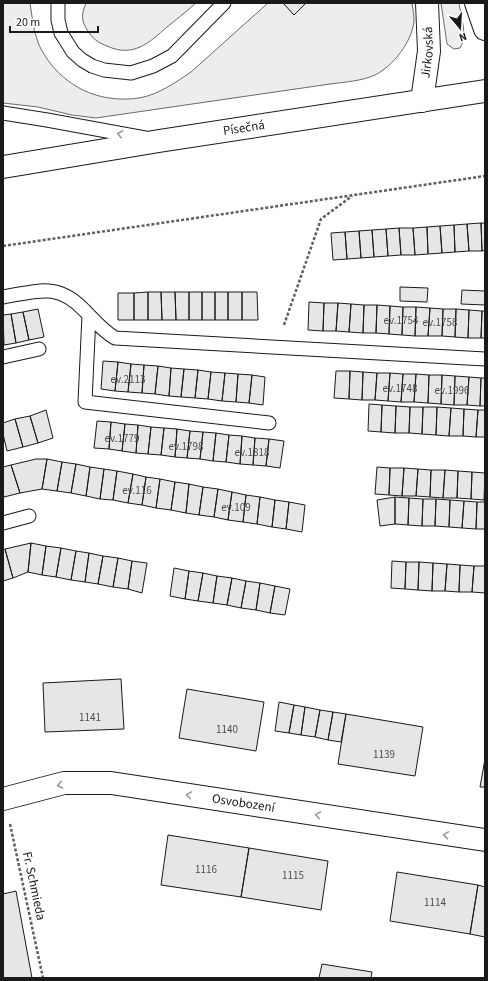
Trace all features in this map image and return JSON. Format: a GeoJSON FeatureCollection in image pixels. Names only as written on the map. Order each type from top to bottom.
{"type":"FeatureCollection","features":[{"type":"Feature","properties":{"kind":"street","name":"Jirkovská"},"geometry":{"type":"LineString","coordinates":[[422,101],[429,51],[427,3]]}},
{"type":"Feature","properties":{"kind":"street"},"geometry":{"type":"LineString","coordinates":[[476,3],[485,29]]}},
{"type":"Feature","properties":{"kind":"street","name":"Písečná"},"geometry":{"type":"LineString","coordinates":[[3,167],[159,141],[485,91]]}},
{"type":"Feature","properties":{"kind":"street","name":"Osvobození"},"geometry":{"type":"LineString","coordinates":[[4,798],[64,783],[110,783],[485,840]]}},
{"type":"Feature","properties":{"kind":"lane"},"geometry":{"type":"LineString","coordinates":[[58,3],[58,20],[61,33],[73,52],[92,66],[104,70],[131,73],[153,66],[172,56],[224,3]]}},
{"type":"Feature","properties":{"kind":"lane"},"geometry":{"type":"LineString","coordinates":[[3,114],[47,120],[159,141]]}},
{"type":"Feature","properties":{"kind":"lane"},"geometry":{"type":"LineString","coordinates":[[3,297],[36,291],[54,291],[65,294],[75,300],[105,332],[115,338],[485,359]]}},
{"type":"Feature","properties":{"kind":"lane"},"geometry":{"type":"LineString","coordinates":[[89,315],[85,402],[269,422]]}},
{"type":"Feature","properties":{"kind":"lane"},"geometry":{"type":"LineString","coordinates":[[3,357],[38,349]]}},
{"type":"Feature","properties":{"kind":"lane"},"geometry":{"type":"LineString","coordinates":[[3,523],[29,516]]}},
{"type":"Feature","properties":{"kind":"path"},"geometry":{"type":"LineString","coordinates":[[3,246],[485,176]]}},
{"type":"Feature","properties":{"kind":"path"},"geometry":{"type":"LineString","coordinates":[[276,346],[321,219],[354,195]]}},
{"type":"Feature","properties":{"kind":"path","name":"Fr. Schmieda"},"geometry":{"type":"LineString","coordinates":[[4,798],[43,978]]}},
{"type":"Feature","properties":{"kind":"shaded area"},"geometry":{"type":"Polygon","coordinates":[[[3,3],[30,3],[38,42],[50,63],[68,81],[79,88],[101,97],[113,99],[139,98],[153,94],[173,84],[191,72],[268,3],[283,3],[294,14],[306,3],[412,3],[414,21],[410,37],[406,45],[395,59],[382,71],[365,79],[96,118],[72,115],[38,107],[3,103],[3,3]]]}},
{"type":"Feature","properties":{"kind":"shaded area"},"geometry":{"type":"Polygon","coordinates":[[[86,3],[196,3],[147,43],[140,47],[125,50],[116,49],[105,45],[98,42],[92,36],[83,20],[83,12],[86,3]]]}},
{"type":"Feature","properties":{"kind":"shaded area"},"geometry":{"type":"Polygon","coordinates":[[[441,3],[459,3],[464,32],[464,38],[460,48],[454,49],[447,44],[441,3]]]}},
{"type":"Feature","properties":{"kind":"building"},"geometry":{"type":"Polygon","coordinates":[[[283,3],[306,3],[294,15],[283,3]]]}},
{"type":"Feature","properties":{"kind":"building"},"geometry":{"type":"Polygon","coordinates":[[[481,223],[482,251],[469,251],[467,224],[481,223]]]}},
{"type":"Feature","properties":{"kind":"building"},"geometry":{"type":"Polygon","coordinates":[[[481,223],[485,223],[485,250],[482,251],[481,223]]]}},
{"type":"Feature","properties":{"kind":"building"},"geometry":{"type":"Polygon","coordinates":[[[467,224],[469,251],[455,252],[454,225],[467,224]]]}},
{"type":"Feature","properties":{"kind":"building"},"geometry":{"type":"Polygon","coordinates":[[[454,225],[455,252],[442,253],[440,226],[454,225]]]}},
{"type":"Feature","properties":{"kind":"building"},"geometry":{"type":"Polygon","coordinates":[[[440,226],[442,253],[428,254],[427,227],[440,226]]]}},
{"type":"Feature","properties":{"kind":"building"},"geometry":{"type":"Polygon","coordinates":[[[427,227],[428,254],[415,255],[413,228],[427,227]]]}},
{"type":"Feature","properties":{"kind":"building"},"geometry":{"type":"Polygon","coordinates":[[[399,228],[401,255],[388,256],[386,229],[399,228]]]}},
{"type":"Feature","properties":{"kind":"building"},"geometry":{"type":"Polygon","coordinates":[[[399,228],[413,228],[415,255],[401,255],[399,228]]]}},
{"type":"Feature","properties":{"kind":"building"},"geometry":{"type":"Polygon","coordinates":[[[386,229],[388,256],[374,257],[372,230],[386,229]]]}},
{"type":"Feature","properties":{"kind":"building"},"geometry":{"type":"Polygon","coordinates":[[[372,230],[374,257],[361,258],[359,231],[372,230]]]}},
{"type":"Feature","properties":{"kind":"building"},"geometry":{"type":"Polygon","coordinates":[[[359,231],[361,258],[347,259],[345,232],[359,231]]]}},
{"type":"Feature","properties":{"kind":"building"},"geometry":{"type":"Polygon","coordinates":[[[345,232],[347,259],[333,260],[331,233],[345,232]]]}},
{"type":"Feature","properties":{"kind":"building"},"geometry":{"type":"Polygon","coordinates":[[[400,287],[428,288],[427,302],[400,301],[400,287]]]}},
{"type":"Feature","properties":{"kind":"building"},"geometry":{"type":"Polygon","coordinates":[[[462,290],[485,291],[485,305],[461,304],[462,290]]]}},
{"type":"Feature","properties":{"kind":"building"},"geometry":{"type":"Polygon","coordinates":[[[148,292],[148,320],[134,320],[134,293],[148,292]]]}},
{"type":"Feature","properties":{"kind":"building"},"geometry":{"type":"Polygon","coordinates":[[[148,292],[161,292],[162,320],[148,320],[148,292]]]}},
{"type":"Feature","properties":{"kind":"building"},"geometry":{"type":"Polygon","coordinates":[[[161,292],[175,292],[176,320],[162,320],[161,292]]]}},
{"type":"Feature","properties":{"kind":"building"},"geometry":{"type":"Polygon","coordinates":[[[175,292],[189,292],[189,320],[176,320],[175,292]]]}},
{"type":"Feature","properties":{"kind":"building"},"geometry":{"type":"Polygon","coordinates":[[[189,292],[202,292],[202,320],[189,320],[189,292]]]}},
{"type":"Feature","properties":{"kind":"building"},"geometry":{"type":"Polygon","coordinates":[[[202,292],[215,292],[215,320],[202,320],[202,292]]]}},
{"type":"Feature","properties":{"kind":"building"},"geometry":{"type":"Polygon","coordinates":[[[215,292],[228,292],[228,320],[215,320],[215,292]]]}},
{"type":"Feature","properties":{"kind":"building"},"geometry":{"type":"Polygon","coordinates":[[[228,292],[242,292],[242,320],[228,320],[228,292]]]}},
{"type":"Feature","properties":{"kind":"building"},"geometry":{"type":"Polygon","coordinates":[[[242,292],[257,292],[258,320],[242,320],[242,292]]]}},
{"type":"Feature","properties":{"kind":"building"},"geometry":{"type":"Polygon","coordinates":[[[118,293],[134,293],[134,320],[118,320],[118,293]]]}},
{"type":"Feature","properties":{"kind":"building"},"geometry":{"type":"Polygon","coordinates":[[[309,302],[324,303],[323,331],[308,330],[309,302]]]}},
{"type":"Feature","properties":{"kind":"building"},"geometry":{"type":"Polygon","coordinates":[[[324,303],[338,303],[336,331],[323,331],[324,303]]]}},
{"type":"Feature","properties":{"kind":"building"},"geometry":{"type":"Polygon","coordinates":[[[338,303],[351,304],[349,332],[336,331],[338,303]]]}},
{"type":"Feature","properties":{"kind":"building"},"geometry":{"type":"Polygon","coordinates":[[[351,304],[364,305],[363,333],[349,332],[351,304]]]}},
{"type":"Feature","properties":{"kind":"building"},"geometry":{"type":"Polygon","coordinates":[[[364,305],[377,305],[376,333],[363,333],[364,305]]]}},
{"type":"Feature","properties":{"kind":"building"},"geometry":{"type":"Polygon","coordinates":[[[377,305],[390,306],[389,334],[376,333],[377,305]]]}},
{"type":"Feature","properties":{"kind":"building"},"geometry":{"type":"Polygon","coordinates":[[[390,306],[403,307],[402,335],[389,334],[390,306]]]}},
{"type":"Feature","properties":{"kind":"building"},"geometry":{"type":"Polygon","coordinates":[[[403,307],[416,307],[415,336],[402,335],[403,307]]]}},
{"type":"Feature","properties":{"kind":"building"},"geometry":{"type":"Polygon","coordinates":[[[416,307],[430,308],[428,336],[415,336],[416,307]]]}},
{"type":"Feature","properties":{"kind":"building"},"geometry":{"type":"Polygon","coordinates":[[[430,308],[443,309],[442,336],[428,336],[430,308]]]}},
{"type":"Feature","properties":{"kind":"building"},"geometry":{"type":"Polygon","coordinates":[[[38,309],[44,337],[29,340],[23,312],[38,309]]]}},
{"type":"Feature","properties":{"kind":"building"},"geometry":{"type":"Polygon","coordinates":[[[443,309],[456,309],[455,337],[442,336],[443,309]]]}},
{"type":"Feature","properties":{"kind":"building"},"geometry":{"type":"Polygon","coordinates":[[[456,309],[469,310],[468,338],[455,337],[456,309]]]}},
{"type":"Feature","properties":{"kind":"building"},"geometry":{"type":"Polygon","coordinates":[[[469,310],[482,311],[481,338],[468,338],[469,310]]]}},
{"type":"Feature","properties":{"kind":"building"},"geometry":{"type":"Polygon","coordinates":[[[482,311],[485,311],[485,338],[481,338],[482,311]]]}},
{"type":"Feature","properties":{"kind":"building"},"geometry":{"type":"Polygon","coordinates":[[[23,312],[29,340],[16,343],[11,314],[23,312]]]}},
{"type":"Feature","properties":{"kind":"building"},"geometry":{"type":"Polygon","coordinates":[[[11,314],[16,343],[4,345],[3,315],[11,314]]]}},
{"type":"Feature","properties":{"kind":"building"},"geometry":{"type":"Polygon","coordinates":[[[103,361],[118,362],[115,391],[101,389],[103,361]]]}},
{"type":"Feature","properties":{"kind":"building"},"geometry":{"type":"Polygon","coordinates":[[[118,362],[131,364],[128,392],[115,391],[118,362]]]}},
{"type":"Feature","properties":{"kind":"building"},"geometry":{"type":"Polygon","coordinates":[[[131,364],[144,365],[142,393],[128,392],[131,364]]]}},
{"type":"Feature","properties":{"kind":"building"},"geometry":{"type":"Polygon","coordinates":[[[144,365],[158,366],[155,394],[142,393],[144,365]]]}},
{"type":"Feature","properties":{"kind":"building"},"geometry":{"type":"Polygon","coordinates":[[[158,366],[171,368],[169,396],[155,394],[158,366]]]}},
{"type":"Feature","properties":{"kind":"building"},"geometry":{"type":"Polygon","coordinates":[[[171,368],[184,369],[181,397],[169,396],[171,368]]]}},
{"type":"Feature","properties":{"kind":"building"},"geometry":{"type":"Polygon","coordinates":[[[184,369],[198,370],[195,398],[181,397],[184,369]]]}},
{"type":"Feature","properties":{"kind":"building"},"geometry":{"type":"Polygon","coordinates":[[[198,370],[211,372],[208,399],[195,398],[198,370]]]}},
{"type":"Feature","properties":{"kind":"building"},"geometry":{"type":"Polygon","coordinates":[[[336,371],[350,371],[349,399],[334,398],[336,371]]]}},
{"type":"Feature","properties":{"kind":"building"},"geometry":{"type":"Polygon","coordinates":[[[350,371],[363,372],[362,400],[349,399],[350,371]]]}},
{"type":"Feature","properties":{"kind":"building"},"geometry":{"type":"Polygon","coordinates":[[[211,372],[225,373],[222,401],[208,399],[211,372]]]}},
{"type":"Feature","properties":{"kind":"building"},"geometry":{"type":"Polygon","coordinates":[[[363,372],[377,373],[375,400],[362,400],[363,372]]]}},
{"type":"Feature","properties":{"kind":"building"},"geometry":{"type":"Polygon","coordinates":[[[225,373],[238,374],[236,402],[222,401],[225,373]]]}},
{"type":"Feature","properties":{"kind":"building"},"geometry":{"type":"Polygon","coordinates":[[[377,373],[390,373],[388,401],[375,400],[377,373]]]}},
{"type":"Feature","properties":{"kind":"building"},"geometry":{"type":"Polygon","coordinates":[[[390,373],[403,374],[401,402],[388,401],[390,373]]]}},
{"type":"Feature","properties":{"kind":"building"},"geometry":{"type":"Polygon","coordinates":[[[238,374],[252,375],[249,403],[236,402],[238,374]]]}},
{"type":"Feature","properties":{"kind":"building"},"geometry":{"type":"Polygon","coordinates":[[[403,374],[416,374],[414,402],[401,402],[403,374]]]}},
{"type":"Feature","properties":{"kind":"building"},"geometry":{"type":"Polygon","coordinates":[[[416,374],[429,375],[428,403],[414,402],[416,374]]]}},
{"type":"Feature","properties":{"kind":"building"},"geometry":{"type":"Polygon","coordinates":[[[252,375],[265,377],[263,405],[249,403],[252,375]]]}},
{"type":"Feature","properties":{"kind":"building"},"geometry":{"type":"Polygon","coordinates":[[[429,375],[442,375],[441,404],[428,403],[429,375]]]}},
{"type":"Feature","properties":{"kind":"building"},"geometry":{"type":"Polygon","coordinates":[[[442,375],[455,376],[454,405],[441,404],[442,375]]]}},
{"type":"Feature","properties":{"kind":"building"},"geometry":{"type":"Polygon","coordinates":[[[455,376],[469,377],[467,405],[454,405],[455,376]]]}},
{"type":"Feature","properties":{"kind":"building"},"geometry":{"type":"Polygon","coordinates":[[[469,377],[481,378],[480,406],[467,405],[469,377]]]}},
{"type":"Feature","properties":{"kind":"building"},"geometry":{"type":"Polygon","coordinates":[[[481,378],[485,378],[485,406],[480,406],[481,378]]]}},
{"type":"Feature","properties":{"kind":"building"},"geometry":{"type":"Polygon","coordinates":[[[369,404],[382,405],[381,432],[368,431],[369,404]]]}},
{"type":"Feature","properties":{"kind":"building"},"geometry":{"type":"Polygon","coordinates":[[[382,405],[396,406],[395,433],[381,432],[382,405]]]}},
{"type":"Feature","properties":{"kind":"building"},"geometry":{"type":"Polygon","coordinates":[[[396,406],[410,407],[409,433],[395,433],[396,406]]]}},
{"type":"Feature","properties":{"kind":"building"},"geometry":{"type":"Polygon","coordinates":[[[410,407],[423,407],[422,434],[409,433],[410,407]]]}},
{"type":"Feature","properties":{"kind":"building"},"geometry":{"type":"Polygon","coordinates":[[[423,407],[437,407],[436,435],[422,434],[423,407]]]}},
{"type":"Feature","properties":{"kind":"building"},"geometry":{"type":"Polygon","coordinates":[[[437,407],[451,408],[449,436],[436,435],[437,407]]]}},
{"type":"Feature","properties":{"kind":"building"},"geometry":{"type":"Polygon","coordinates":[[[451,408],[464,409],[463,436],[449,436],[451,408]]]}},
{"type":"Feature","properties":{"kind":"building"},"geometry":{"type":"Polygon","coordinates":[[[464,409],[478,410],[476,437],[463,436],[464,409]]]}},
{"type":"Feature","properties":{"kind":"building"},"geometry":{"type":"Polygon","coordinates":[[[46,410],[53,438],[38,443],[30,416],[46,410]]]}},
{"type":"Feature","properties":{"kind":"building"},"geometry":{"type":"Polygon","coordinates":[[[478,410],[485,410],[485,437],[476,437],[478,410]]]}},
{"type":"Feature","properties":{"kind":"building"},"geometry":{"type":"Polygon","coordinates":[[[30,416],[38,443],[23,447],[15,419],[30,416]]]}},
{"type":"Feature","properties":{"kind":"building"},"geometry":{"type":"Polygon","coordinates":[[[15,419],[23,447],[7,451],[3,434],[3,423],[15,419]]]}},
{"type":"Feature","properties":{"kind":"building"},"geometry":{"type":"Polygon","coordinates":[[[97,421],[111,422],[109,449],[94,448],[97,421]]]}},
{"type":"Feature","properties":{"kind":"building"},"geometry":{"type":"Polygon","coordinates":[[[111,422],[125,424],[122,451],[109,449],[111,422]]]}},
{"type":"Feature","properties":{"kind":"building"},"geometry":{"type":"Polygon","coordinates":[[[125,424],[138,425],[136,453],[122,451],[125,424]]]}},
{"type":"Feature","properties":{"kind":"building"},"geometry":{"type":"Polygon","coordinates":[[[138,425],[151,427],[148,454],[136,453],[138,425]]]}},
{"type":"Feature","properties":{"kind":"building"},"geometry":{"type":"Polygon","coordinates":[[[151,427],[164,428],[161,455],[148,454],[151,427]]]}},
{"type":"Feature","properties":{"kind":"building"},"geometry":{"type":"Polygon","coordinates":[[[164,428],[177,429],[175,457],[161,455],[164,428]]]}},
{"type":"Feature","properties":{"kind":"building"},"geometry":{"type":"Polygon","coordinates":[[[177,429],[190,431],[187,458],[175,457],[177,429]]]}},
{"type":"Feature","properties":{"kind":"building"},"geometry":{"type":"Polygon","coordinates":[[[190,431],[203,432],[200,459],[187,458],[190,431]]]}},
{"type":"Feature","properties":{"kind":"building"},"geometry":{"type":"Polygon","coordinates":[[[203,432],[216,433],[213,461],[200,459],[203,432]]]}},
{"type":"Feature","properties":{"kind":"building"},"geometry":{"type":"Polygon","coordinates":[[[216,433],[229,435],[226,462],[213,461],[216,433]]]}},
{"type":"Feature","properties":{"kind":"building"},"geometry":{"type":"Polygon","coordinates":[[[229,435],[242,436],[240,464],[226,462],[229,435]]]}},
{"type":"Feature","properties":{"kind":"building"},"geometry":{"type":"Polygon","coordinates":[[[242,436],[255,438],[253,465],[240,464],[242,436]]]}},
{"type":"Feature","properties":{"kind":"building"},"geometry":{"type":"Polygon","coordinates":[[[255,438],[269,439],[266,466],[253,465],[255,438]]]}},
{"type":"Feature","properties":{"kind":"building"},"geometry":{"type":"Polygon","coordinates":[[[269,439],[284,441],[280,468],[266,466],[269,439]]]}},
{"type":"Feature","properties":{"kind":"building"},"geometry":{"type":"Polygon","coordinates":[[[36,459],[47,459],[42,489],[20,493],[11,465],[36,459]]]}},
{"type":"Feature","properties":{"kind":"building"},"geometry":{"type":"Polygon","coordinates":[[[47,459],[62,462],[57,491],[42,489],[47,459]]]}},
{"type":"Feature","properties":{"kind":"building"},"geometry":{"type":"Polygon","coordinates":[[[62,462],[76,464],[71,493],[57,491],[62,462]]]}},
{"type":"Feature","properties":{"kind":"building"},"geometry":{"type":"Polygon","coordinates":[[[76,464],[90,467],[86,496],[71,493],[76,464]]]}},
{"type":"Feature","properties":{"kind":"building"},"geometry":{"type":"Polygon","coordinates":[[[11,465],[20,493],[4,497],[3,467],[11,465]]]}},
{"type":"Feature","properties":{"kind":"building"},"geometry":{"type":"Polygon","coordinates":[[[90,467],[104,469],[100,499],[86,496],[90,467]]]}},
{"type":"Feature","properties":{"kind":"building"},"geometry":{"type":"Polygon","coordinates":[[[377,467],[390,468],[389,495],[375,494],[377,467]]]}},
{"type":"Feature","properties":{"kind":"building"},"geometry":{"type":"Polygon","coordinates":[[[390,468],[404,468],[402,496],[389,495],[390,468]]]}},
{"type":"Feature","properties":{"kind":"building"},"geometry":{"type":"Polygon","coordinates":[[[404,468],[418,469],[416,496],[402,496],[404,468]]]}},
{"type":"Feature","properties":{"kind":"building"},"geometry":{"type":"Polygon","coordinates":[[[104,469],[117,471],[113,500],[100,499],[104,469]]]}},
{"type":"Feature","properties":{"kind":"building"},"geometry":{"type":"Polygon","coordinates":[[[418,469],[431,470],[430,497],[416,496],[418,469]]]}},
{"type":"Feature","properties":{"kind":"building"},"geometry":{"type":"Polygon","coordinates":[[[431,470],[445,470],[443,498],[430,497],[431,470]]]}},
{"type":"Feature","properties":{"kind":"building"},"geometry":{"type":"Polygon","coordinates":[[[445,470],[458,471],[457,498],[443,498],[445,470]]]}},
{"type":"Feature","properties":{"kind":"building"},"geometry":{"type":"Polygon","coordinates":[[[117,471],[133,474],[128,503],[113,500],[117,471]]]}},
{"type":"Feature","properties":{"kind":"building"},"geometry":{"type":"Polygon","coordinates":[[[458,471],[472,472],[471,499],[457,498],[458,471]]]}},
{"type":"Feature","properties":{"kind":"building"},"geometry":{"type":"Polygon","coordinates":[[[472,472],[485,473],[484,500],[471,499],[472,472]]]}},
{"type":"Feature","properties":{"kind":"building"},"geometry":{"type":"Polygon","coordinates":[[[133,474],[146,477],[142,505],[128,503],[133,474]]]}},
{"type":"Feature","properties":{"kind":"building"},"geometry":{"type":"Polygon","coordinates":[[[146,477],[160,479],[156,508],[142,505],[146,477]]]}},
{"type":"Feature","properties":{"kind":"building"},"geometry":{"type":"Polygon","coordinates":[[[160,479],[175,482],[171,510],[156,508],[160,479]]]}},
{"type":"Feature","properties":{"kind":"building"},"geometry":{"type":"Polygon","coordinates":[[[175,482],[189,484],[186,513],[171,510],[175,482]]]}},
{"type":"Feature","properties":{"kind":"building"},"geometry":{"type":"Polygon","coordinates":[[[189,484],[203,487],[199,515],[186,513],[189,484]]]}},
{"type":"Feature","properties":{"kind":"building"},"geometry":{"type":"Polygon","coordinates":[[[203,487],[218,489],[214,517],[199,515],[203,487]]]}},
{"type":"Feature","properties":{"kind":"building"},"geometry":{"type":"Polygon","coordinates":[[[218,489],[232,492],[228,520],[214,517],[218,489]]]}},
{"type":"Feature","properties":{"kind":"building"},"geometry":{"type":"Polygon","coordinates":[[[232,492],[246,495],[243,522],[228,520],[232,492]]]}},
{"type":"Feature","properties":{"kind":"building"},"geometry":{"type":"Polygon","coordinates":[[[246,495],[260,497],[257,524],[243,522],[246,495]]]}},
{"type":"Feature","properties":{"kind":"building"},"geometry":{"type":"Polygon","coordinates":[[[260,497],[275,500],[272,527],[257,524],[260,497]]]}},
{"type":"Feature","properties":{"kind":"building"},"geometry":{"type":"Polygon","coordinates":[[[395,497],[395,524],[380,526],[377,500],[395,497]]]}},
{"type":"Feature","properties":{"kind":"building"},"geometry":{"type":"Polygon","coordinates":[[[395,497],[409,498],[408,525],[395,524],[395,497]]]}},
{"type":"Feature","properties":{"kind":"building"},"geometry":{"type":"Polygon","coordinates":[[[409,498],[423,499],[422,526],[408,525],[409,498]]]}},
{"type":"Feature","properties":{"kind":"building"},"geometry":{"type":"Polygon","coordinates":[[[423,499],[436,499],[435,526],[422,526],[423,499]]]}},
{"type":"Feature","properties":{"kind":"building"},"geometry":{"type":"Polygon","coordinates":[[[436,499],[450,500],[449,527],[435,526],[436,499]]]}},
{"type":"Feature","properties":{"kind":"building"},"geometry":{"type":"Polygon","coordinates":[[[275,500],[289,502],[286,529],[272,527],[275,500]]]}},
{"type":"Feature","properties":{"kind":"building"},"geometry":{"type":"Polygon","coordinates":[[[450,500],[464,501],[462,528],[449,527],[450,500]]]}},
{"type":"Feature","properties":{"kind":"building"},"geometry":{"type":"Polygon","coordinates":[[[464,501],[477,502],[476,529],[462,528],[464,501]]]}},
{"type":"Feature","properties":{"kind":"building"},"geometry":{"type":"Polygon","coordinates":[[[289,502],[305,505],[302,532],[286,529],[289,502]]]}},
{"type":"Feature","properties":{"kind":"building"},"geometry":{"type":"Polygon","coordinates":[[[477,502],[485,502],[485,529],[476,529],[477,502]]]}},
{"type":"Feature","properties":{"kind":"building"},"geometry":{"type":"Polygon","coordinates":[[[31,543],[46,546],[42,575],[28,572],[31,543]]]}},
{"type":"Feature","properties":{"kind":"building"},"geometry":{"type":"Polygon","coordinates":[[[31,543],[28,572],[13,578],[5,549],[31,543]]]}},
{"type":"Feature","properties":{"kind":"building"},"geometry":{"type":"Polygon","coordinates":[[[46,546],[61,548],[56,577],[42,575],[46,546]]]}},
{"type":"Feature","properties":{"kind":"building"},"geometry":{"type":"Polygon","coordinates":[[[61,548],[76,551],[71,580],[56,577],[61,548]]]}},
{"type":"Feature","properties":{"kind":"building"},"geometry":{"type":"Polygon","coordinates":[[[5,549],[13,578],[3,581],[3,550],[5,549]]]}},
{"type":"Feature","properties":{"kind":"building"},"geometry":{"type":"Polygon","coordinates":[[[76,551],[89,553],[85,582],[71,580],[76,551]]]}},
{"type":"Feature","properties":{"kind":"building"},"geometry":{"type":"Polygon","coordinates":[[[89,553],[103,556],[98,584],[85,582],[89,553]]]}},
{"type":"Feature","properties":{"kind":"building"},"geometry":{"type":"Polygon","coordinates":[[[103,556],[118,558],[113,587],[98,584],[103,556]]]}},
{"type":"Feature","properties":{"kind":"building"},"geometry":{"type":"Polygon","coordinates":[[[118,558],[132,561],[128,589],[113,587],[118,558]]]}},
{"type":"Feature","properties":{"kind":"building"},"geometry":{"type":"Polygon","coordinates":[[[132,561],[147,563],[142,593],[128,589],[132,561]]]}},
{"type":"Feature","properties":{"kind":"building"},"geometry":{"type":"Polygon","coordinates":[[[392,561],[406,562],[405,589],[391,588],[392,561]]]}},
{"type":"Feature","properties":{"kind":"building"},"geometry":{"type":"Polygon","coordinates":[[[406,562],[419,562],[418,590],[405,589],[406,562]]]}},
{"type":"Feature","properties":{"kind":"building"},"geometry":{"type":"Polygon","coordinates":[[[419,562],[433,563],[432,591],[418,590],[419,562]]]}},
{"type":"Feature","properties":{"kind":"building"},"geometry":{"type":"Polygon","coordinates":[[[433,563],[447,564],[445,591],[432,591],[433,563]]]}},
{"type":"Feature","properties":{"kind":"building"},"geometry":{"type":"Polygon","coordinates":[[[447,564],[460,565],[459,592],[445,591],[447,564]]]}},
{"type":"Feature","properties":{"kind":"building"},"geometry":{"type":"Polygon","coordinates":[[[460,565],[474,566],[472,592],[459,592],[460,565]]]}},
{"type":"Feature","properties":{"kind":"building"},"geometry":{"type":"Polygon","coordinates":[[[474,566],[485,566],[485,593],[472,592],[474,566]]]}},
{"type":"Feature","properties":{"kind":"building"},"geometry":{"type":"Polygon","coordinates":[[[174,568],[189,571],[185,599],[170,596],[174,568]]]}},
{"type":"Feature","properties":{"kind":"building"},"geometry":{"type":"Polygon","coordinates":[[[189,571],[203,573],[198,601],[185,599],[189,571]]]}},
{"type":"Feature","properties":{"kind":"building"},"geometry":{"type":"Polygon","coordinates":[[[203,573],[217,576],[213,603],[198,601],[203,573]]]}},
{"type":"Feature","properties":{"kind":"building"},"geometry":{"type":"Polygon","coordinates":[[[217,576],[232,578],[227,605],[213,603],[217,576]]]}},
{"type":"Feature","properties":{"kind":"building"},"geometry":{"type":"Polygon","coordinates":[[[232,578],[246,581],[241,608],[227,605],[232,578]]]}},
{"type":"Feature","properties":{"kind":"building"},"geometry":{"type":"Polygon","coordinates":[[[246,581],[260,583],[256,610],[241,608],[246,581]]]}},
{"type":"Feature","properties":{"kind":"building"},"geometry":{"type":"Polygon","coordinates":[[[260,583],[275,586],[270,613],[256,610],[260,583]]]}},
{"type":"Feature","properties":{"kind":"building"},"geometry":{"type":"Polygon","coordinates":[[[275,586],[290,589],[285,615],[270,613],[275,586]]]}},
{"type":"Feature","properties":{"kind":"building"},"geometry":{"type":"Polygon","coordinates":[[[121,679],[124,729],[45,732],[43,683],[121,679]]]}},
{"type":"Feature","properties":{"kind":"building"},"geometry":{"type":"Polygon","coordinates":[[[187,689],[264,702],[256,751],[179,738],[187,689]]]}},
{"type":"Feature","properties":{"kind":"building"},"geometry":{"type":"Polygon","coordinates":[[[279,702],[294,705],[289,733],[275,731],[279,702]]]}},
{"type":"Feature","properties":{"kind":"building"},"geometry":{"type":"Polygon","coordinates":[[[294,705],[305,707],[301,735],[289,733],[294,705]]]}},
{"type":"Feature","properties":{"kind":"building"},"geometry":{"type":"Polygon","coordinates":[[[305,707],[320,710],[315,737],[301,735],[305,707]]]}},
{"type":"Feature","properties":{"kind":"building"},"geometry":{"type":"Polygon","coordinates":[[[320,710],[333,712],[328,740],[315,737],[320,710]]]}},
{"type":"Feature","properties":{"kind":"building"},"geometry":{"type":"Polygon","coordinates":[[[333,712],[346,714],[341,742],[328,740],[333,712]]]}},
{"type":"Feature","properties":{"kind":"building"},"geometry":{"type":"Polygon","coordinates":[[[346,714],[423,727],[415,776],[338,764],[346,714]]]}},
{"type":"Feature","properties":{"kind":"building"},"geometry":{"type":"Polygon","coordinates":[[[485,759],[485,787],[480,787],[485,759]]]}},
{"type":"Feature","properties":{"kind":"building"},"geometry":{"type":"Polygon","coordinates":[[[168,835],[249,848],[241,897],[161,885],[168,835]]]}},
{"type":"Feature","properties":{"kind":"building"},"geometry":{"type":"Polygon","coordinates":[[[249,848],[328,861],[321,910],[241,897],[249,848]]]}},
{"type":"Feature","properties":{"kind":"building"},"geometry":{"type":"Polygon","coordinates":[[[397,872],[478,885],[470,934],[390,921],[397,872]]]}},
{"type":"Feature","properties":{"kind":"building"},"geometry":{"type":"Polygon","coordinates":[[[478,885],[485,887],[485,937],[470,934],[478,885]]]}},
{"type":"Feature","properties":{"kind":"building"},"geometry":{"type":"Polygon","coordinates":[[[16,891],[32,978],[3,978],[3,894],[16,891]]]}},
{"type":"Feature","properties":{"kind":"building"},"geometry":{"type":"Polygon","coordinates":[[[322,964],[372,972],[371,978],[319,978],[322,964]]]}}]}
